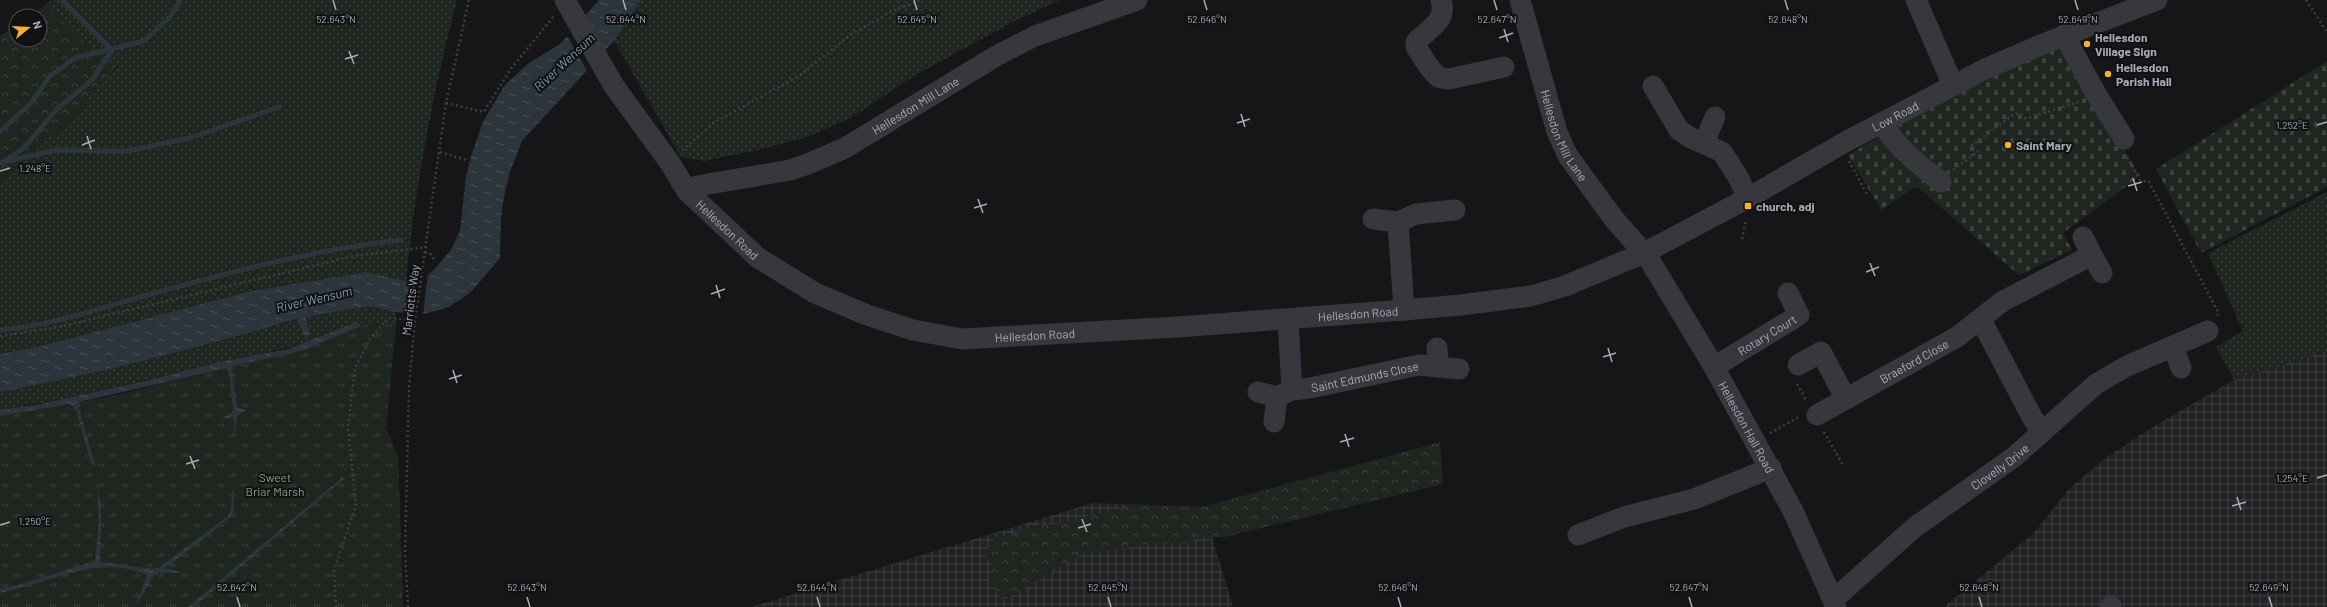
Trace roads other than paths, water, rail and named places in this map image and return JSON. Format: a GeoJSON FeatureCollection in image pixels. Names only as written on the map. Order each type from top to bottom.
{"type":"FeatureCollection","features":[{"type":"Feature","properties":{"kind":"street","name":"Hellesdon Mill Lane"},"geometry":{"type":"LineString","coordinates":[[682,183],[697,186],[790,170],[808,164],[845,148],[996,56],[1036,36],[1137,0]]}},
{"type":"Feature","properties":{"kind":"street"},"geometry":{"type":"LineString","coordinates":[[1441,0],[1444,7],[1440,20],[1416,42],[1416,47],[1421,55],[1438,76],[1449,79],[1504,67]]}},
{"type":"Feature","properties":{"kind":"street","name":"Hellesdon Mill Lane"},"geometry":{"type":"LineString","coordinates":[[1520,0],[1557,132],[1568,156],[1614,219],[1644,253]]}},
{"type":"Feature","properties":{"kind":"street"},"geometry":{"type":"LineString","coordinates":[[1916,0],[1953,85]]}},
{"type":"Feature","properties":{"kind":"street","name":"Low Road"},"geometry":{"type":"LineString","coordinates":[[1644,253],[1748,198],[1953,85],[2064,35],[2157,0]]}},
{"type":"Feature","properties":{"kind":"street","name":"Hellesdon Road"},"geometry":{"type":"LineString","coordinates":[[568,6],[614,86],[670,163],[682,183],[757,257],[815,293],[867,315],[913,330],[962,339],[1288,318],[1461,305],[1531,296],[1572,283],[1644,253]]}},
{"type":"Feature","properties":{"kind":"street"},"geometry":{"type":"LineString","coordinates":[[2064,35],[2095,92],[2124,139]]}},
{"type":"Feature","properties":{"kind":"street"},"geometry":{"type":"LineString","coordinates":[[1653,86],[1679,130],[1691,138],[1722,152],[1738,177],[1748,198]]}},
{"type":"Feature","properties":{"kind":"street"},"geometry":{"type":"LineString","coordinates":[[1704,143],[1714,117]]}},
{"type":"Feature","properties":{"kind":"street"},"geometry":{"type":"LineString","coordinates":[[1882,123],[1892,141],[1905,154],[1939,181]]}},
{"type":"Feature","properties":{"kind":"street"},"geometry":{"type":"LineString","coordinates":[[1373,219],[1398,222],[1416,214],[1455,210]]}},
{"type":"Feature","properties":{"kind":"street"},"geometry":{"type":"LineString","coordinates":[[1398,222],[1404,310]]}},
{"type":"Feature","properties":{"kind":"street","name":"Braeford Close"},"geometry":{"type":"LineString","coordinates":[[1811,414],[1846,399],[1957,337],[1981,320],[2003,301],[2088,246],[2102,273]]}},
{"type":"Feature","properties":{"kind":"street","name":"Hellesdon Hall Road"},"geometry":{"type":"LineString","coordinates":[[1644,253],[1714,367],[1771,468],[1793,511],[1834,602]]}},
{"type":"Feature","properties":{"kind":"street","name":"Rotary Court"},"geometry":{"type":"LineString","coordinates":[[1714,367],[1799,315],[1788,294]]}},
{"type":"Feature","properties":{"kind":"street"},"geometry":{"type":"LineString","coordinates":[[1274,422],[1276,393],[1288,318]]}},
{"type":"Feature","properties":{"kind":"street"},"geometry":{"type":"LineString","coordinates":[[1981,320],[2032,417],[2042,432]]}},
{"type":"Feature","properties":{"kind":"street","name":"Clovelly Drive"},"geometry":{"type":"LineString","coordinates":[[1834,602],[1842,592],[1915,527],[2014,457],[2096,384],[2127,366],[2208,331]]}},
{"type":"Feature","properties":{"kind":"street"},"geometry":{"type":"LineString","coordinates":[[2173,347],[2181,368]]}},
{"type":"Feature","properties":{"kind":"street"},"geometry":{"type":"LineString","coordinates":[[1798,365],[1821,352],[1846,399]]}},
{"type":"Feature","properties":{"kind":"street","name":"Saint Edmunds Close"},"geometry":{"type":"LineString","coordinates":[[1276,393],[1310,388],[1419,365],[1438,357],[1459,369]]}},
{"type":"Feature","properties":{"kind":"street"},"geometry":{"type":"LineString","coordinates":[[1578,535],[1624,517],[1694,499],[1771,468]]}},
{"type":"Feature","properties":{"kind":"water","name":"River Wensum"},"geometry":{"type":"Polygon","coordinates":[[[599,0],[641,0],[614,41],[522,141],[510,172],[504,196],[501,217],[500,258],[471,292],[449,307],[425,314],[395,312],[370,306],[313,316],[306,318],[310,334],[305,337],[297,319],[149,359],[75,377],[0,392],[0,354],[49,344],[247,292],[365,272],[406,281],[421,278],[432,272],[451,250],[460,231],[466,176],[472,153],[483,122],[504,86],[529,63],[560,44],[599,0]]]}},
{"type":"Feature","properties":{"kind":"water"},"geometry":{"type":"Polygon","coordinates":[[[357,322],[361,326],[301,351],[234,366],[232,373],[237,407],[246,410],[237,416],[234,435],[234,417],[221,419],[232,412],[233,407],[229,373],[226,368],[79,402],[78,405],[95,465],[92,466],[76,410],[70,404],[0,416],[0,410],[36,405],[141,382],[220,362],[288,349],[357,322]]]}},
{"type":"Feature","properties":{"kind":"water"},"geometry":{"type":"Polygon","coordinates":[[[344,476],[345,478],[194,607],[188,607],[344,476]]]}},
{"type":"Feature","properties":{"kind":"water"},"geometry":{"type":"Polygon","coordinates":[[[97,479],[101,511],[100,562],[154,569],[160,567],[228,516],[231,510],[233,481],[234,513],[215,530],[165,568],[182,573],[159,573],[153,577],[135,607],[147,575],[129,569],[111,567],[74,572],[0,593],[0,588],[15,586],[95,561],[99,522],[97,479]]]}},
{"type":"Feature","properties":{"kind":"waterway"},"geometry":{"type":"LineString","coordinates":[[4,161],[23,149],[58,108],[92,80],[112,50],[62,0]]}},
{"type":"Feature","properties":{"kind":"waterway"},"geometry":{"type":"LineString","coordinates":[[0,132],[31,103],[50,76],[75,58],[144,41],[171,16],[180,0]]}},
{"type":"Feature","properties":{"kind":"waterway"},"geometry":{"type":"LineString","coordinates":[[0,163],[56,150],[127,151],[190,138],[279,107]]}},
{"type":"Feature","properties":{"kind":"waterway"},"geometry":{"type":"LineString","coordinates":[[0,330],[55,321],[207,279],[272,263],[337,249],[401,240]]}},
{"type":"Feature","properties":{"kind":"place","name":"Hellesdon Village Sign"},"geometry":{"type":"Point","coordinates":[2087,44]}},
{"type":"Feature","properties":{"kind":"place","name":"Hellesdon Parish Hall"},"geometry":{"type":"Point","coordinates":[2108,74]}},
{"type":"Feature","properties":{"kind":"place","name":"Saint Mary"},"geometry":{"type":"Point","coordinates":[2008,145]}},
{"type":"Feature","properties":{"kind":"place","name":"church, adj"},"geometry":{"type":"Point","coordinates":[1748,206]}},
{"type":"Feature","properties":{"kind":"park label","name":"Sweet Briar Marsh"},"geometry":{"type":"Point","coordinates":[275,484]}}]}
